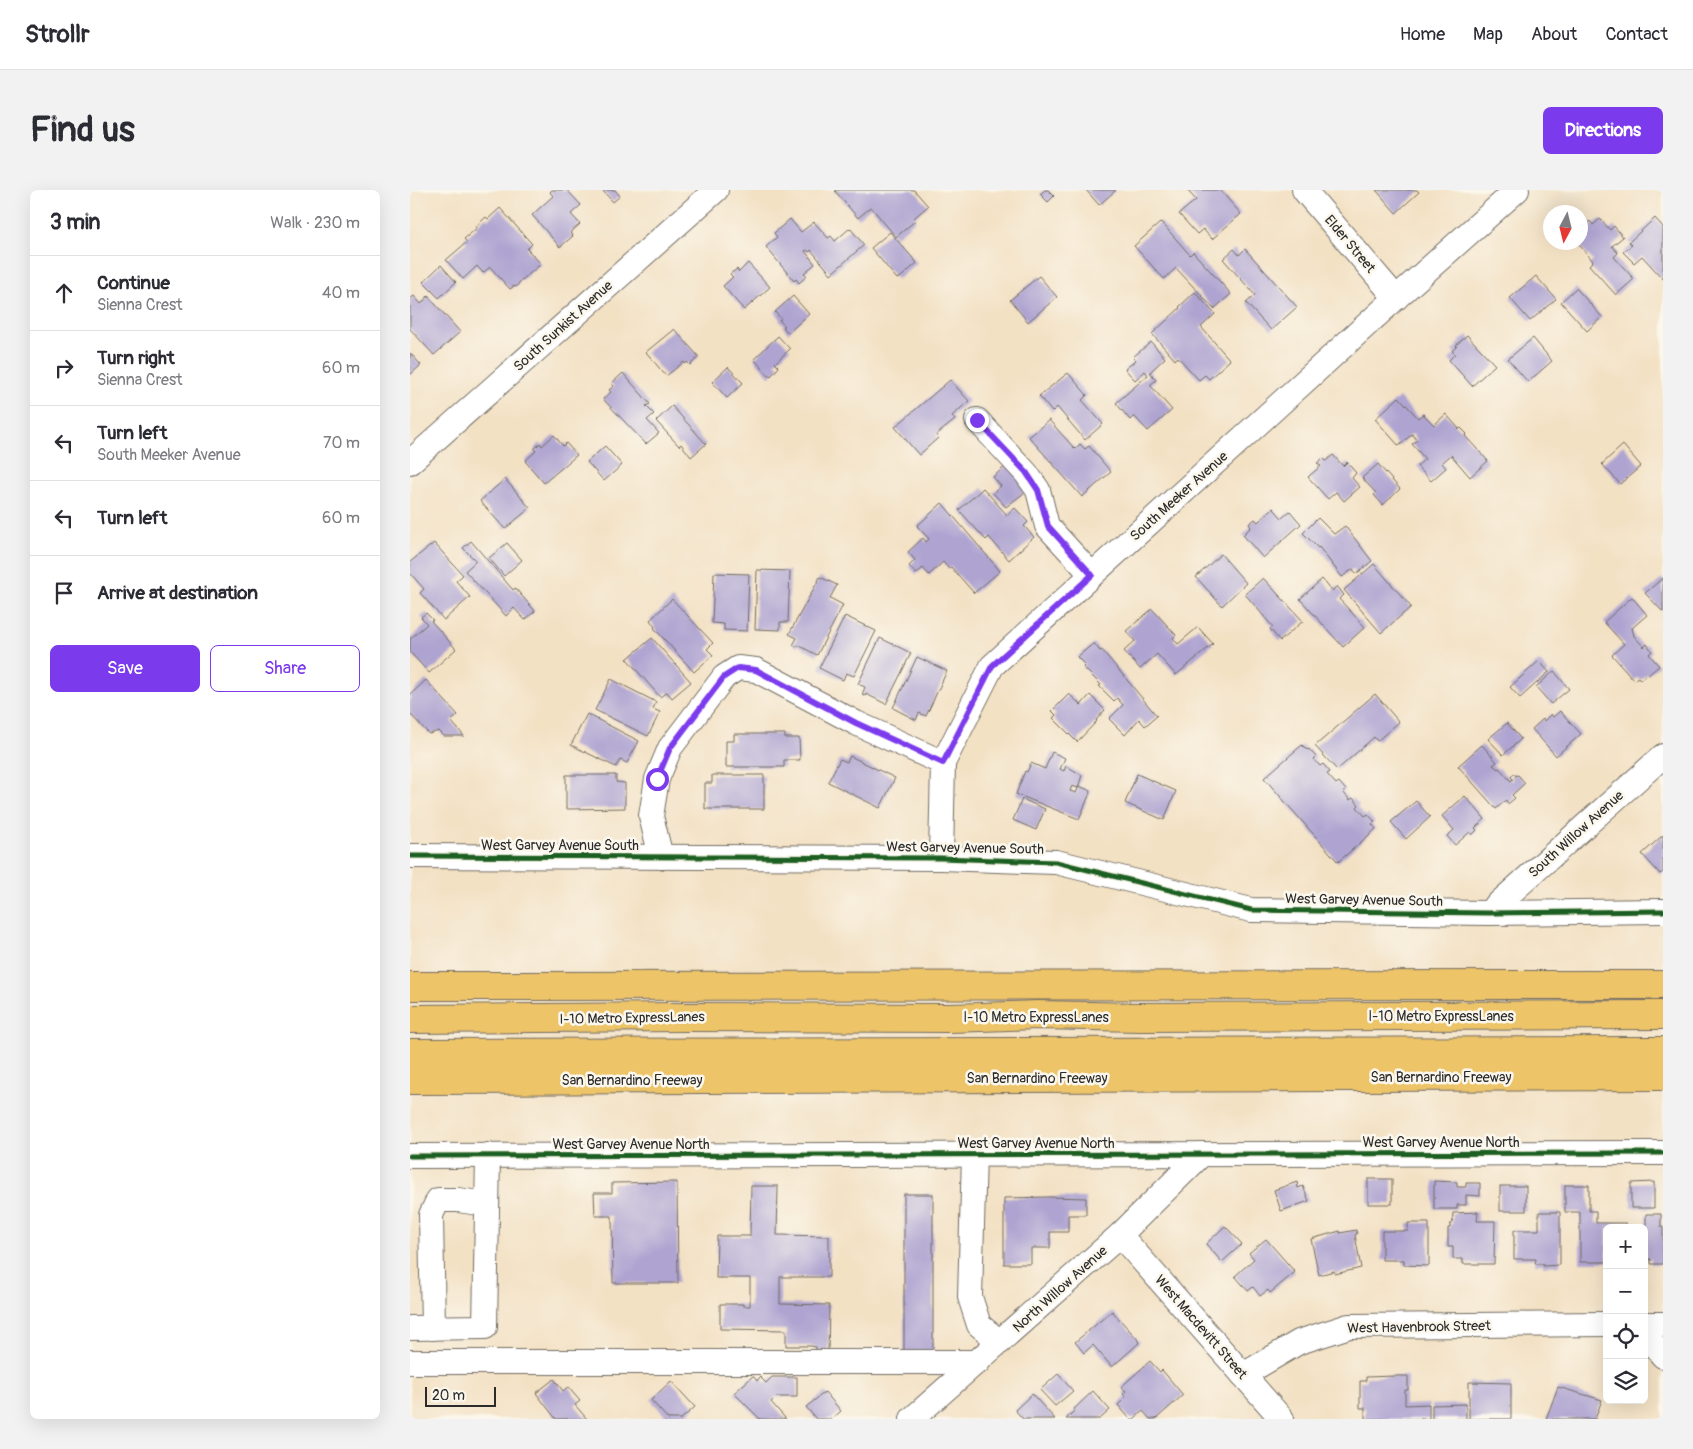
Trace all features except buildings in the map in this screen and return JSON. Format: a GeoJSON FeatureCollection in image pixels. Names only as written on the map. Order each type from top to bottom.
{"type":"FeatureCollection","features":[{"type":"Feature","properties":{"kind":"highway"},"geometry":{"type":"LineString","coordinates":[[410,986],[1663,985]]}},
{"type":"Feature","properties":{"kind":"highway","name":"I-10 Metro ExpressLanes"},"geometry":{"type":"LineString","coordinates":[[410,1019],[1663,1016]]}},
{"type":"Feature","properties":{"kind":"highway"},"geometry":{"type":"LineString","coordinates":[[410,1053],[1663,1051]]}},
{"type":"Feature","properties":{"kind":"highway","name":"San Bernardino Freeway"},"geometry":{"type":"LineString","coordinates":[[410,1080],[1663,1076]]}},
{"type":"Feature","properties":{"kind":"street","name":"South Sunkist Avenue"},"geometry":{"type":"LineString","coordinates":[[410,462],[716,190]]}},
{"type":"Feature","properties":{"kind":"street","name":"Elder Street"},"geometry":{"type":"LineString","coordinates":[[1304,190],[1396,298]]}},
{"type":"Feature","properties":{"kind":"street","name":"South Meeker Avenue"},"geometry":{"type":"LineString","coordinates":[[942,858],[943,763],[992,666],[1517,190]]}},
{"type":"Feature","properties":{"kind":"street"},"geometry":{"type":"LineString","coordinates":[[977,420],[1026,472],[1038,490],[1048,526],[1092,575]]}},
{"type":"Feature","properties":{"kind":"street"},"geometry":{"type":"LineString","coordinates":[[661,857],[651,816],[657,779],[670,748],[724,677],[738,668],[756,670],[856,723],[943,763]]}},
{"type":"Feature","properties":{"kind":"street","name":"South Willow Avenue"},"geometry":{"type":"LineString","coordinates":[[1488,913],[1663,756]]}},
{"type":"Feature","properties":{"kind":"street","name":"West Garvey Avenue South"},"geometry":{"type":"LineString","coordinates":[[410,856],[942,858],[1056,862],[1251,910],[1488,913],[1663,911]]}},
{"type":"Feature","properties":{"kind":"street","name":"West Garvey Avenue North"},"geometry":{"type":"LineString","coordinates":[[410,1156],[1663,1153]]}},
{"type":"Feature","properties":{"kind":"street"},"geometry":{"type":"LineString","coordinates":[[974,1154],[970,1297],[979,1325],[1000,1342]]}},
{"type":"Feature","properties":{"kind":"street","name":"North Willow Avenue"},"geometry":{"type":"LineString","coordinates":[[912,1419],[1120,1235],[1202,1154]]}},
{"type":"Feature","properties":{"kind":"street"},"geometry":{"type":"LineString","coordinates":[[486,1204],[458,1200],[438,1200],[431,1215],[421,1328],[485,1327],[488,1156]]}},
{"type":"Feature","properties":{"kind":"street","name":"West Macdevitt Street"},"geometry":{"type":"LineString","coordinates":[[1120,1235],[1282,1419]]}},
{"type":"Feature","properties":{"kind":"street","name":"West Havenbrook Street"},"geometry":{"type":"LineString","coordinates":[[1243,1376],[1299,1342],[1349,1326],[1603,1324]]}},
{"type":"Feature","properties":{"kind":"street"},"geometry":{"type":"LineString","coordinates":[[1648,1324],[1663,1324]]}},
{"type":"Feature","properties":{"kind":"street"},"geometry":{"type":"LineString","coordinates":[[1648,1339],[1663,1356]]}},
{"type":"Feature","properties":{"kind":"street"},"geometry":{"type":"LineString","coordinates":[[410,1362],[978,1362]]}},
{"type":"Feature","properties":{"kind":"cycle path"},"geometry":{"type":"LineString","coordinates":[[410,856],[941,858],[1056,862],[1251,910],[1488,913],[1663,911]]}},
{"type":"Feature","properties":{"kind":"cycle path"},"geometry":{"type":"LineString","coordinates":[[410,1156],[1663,1153]]}},
{"type":"Feature","properties":{"kind":"route"},"geometry":{"type":"LineString","coordinates":[[657,779],[670,748],[724,677],[738,668],[756,670],[856,723],[943,763],[992,666],[1092,575],[1048,526],[1038,490],[1026,472],[977,420]]}}]}
